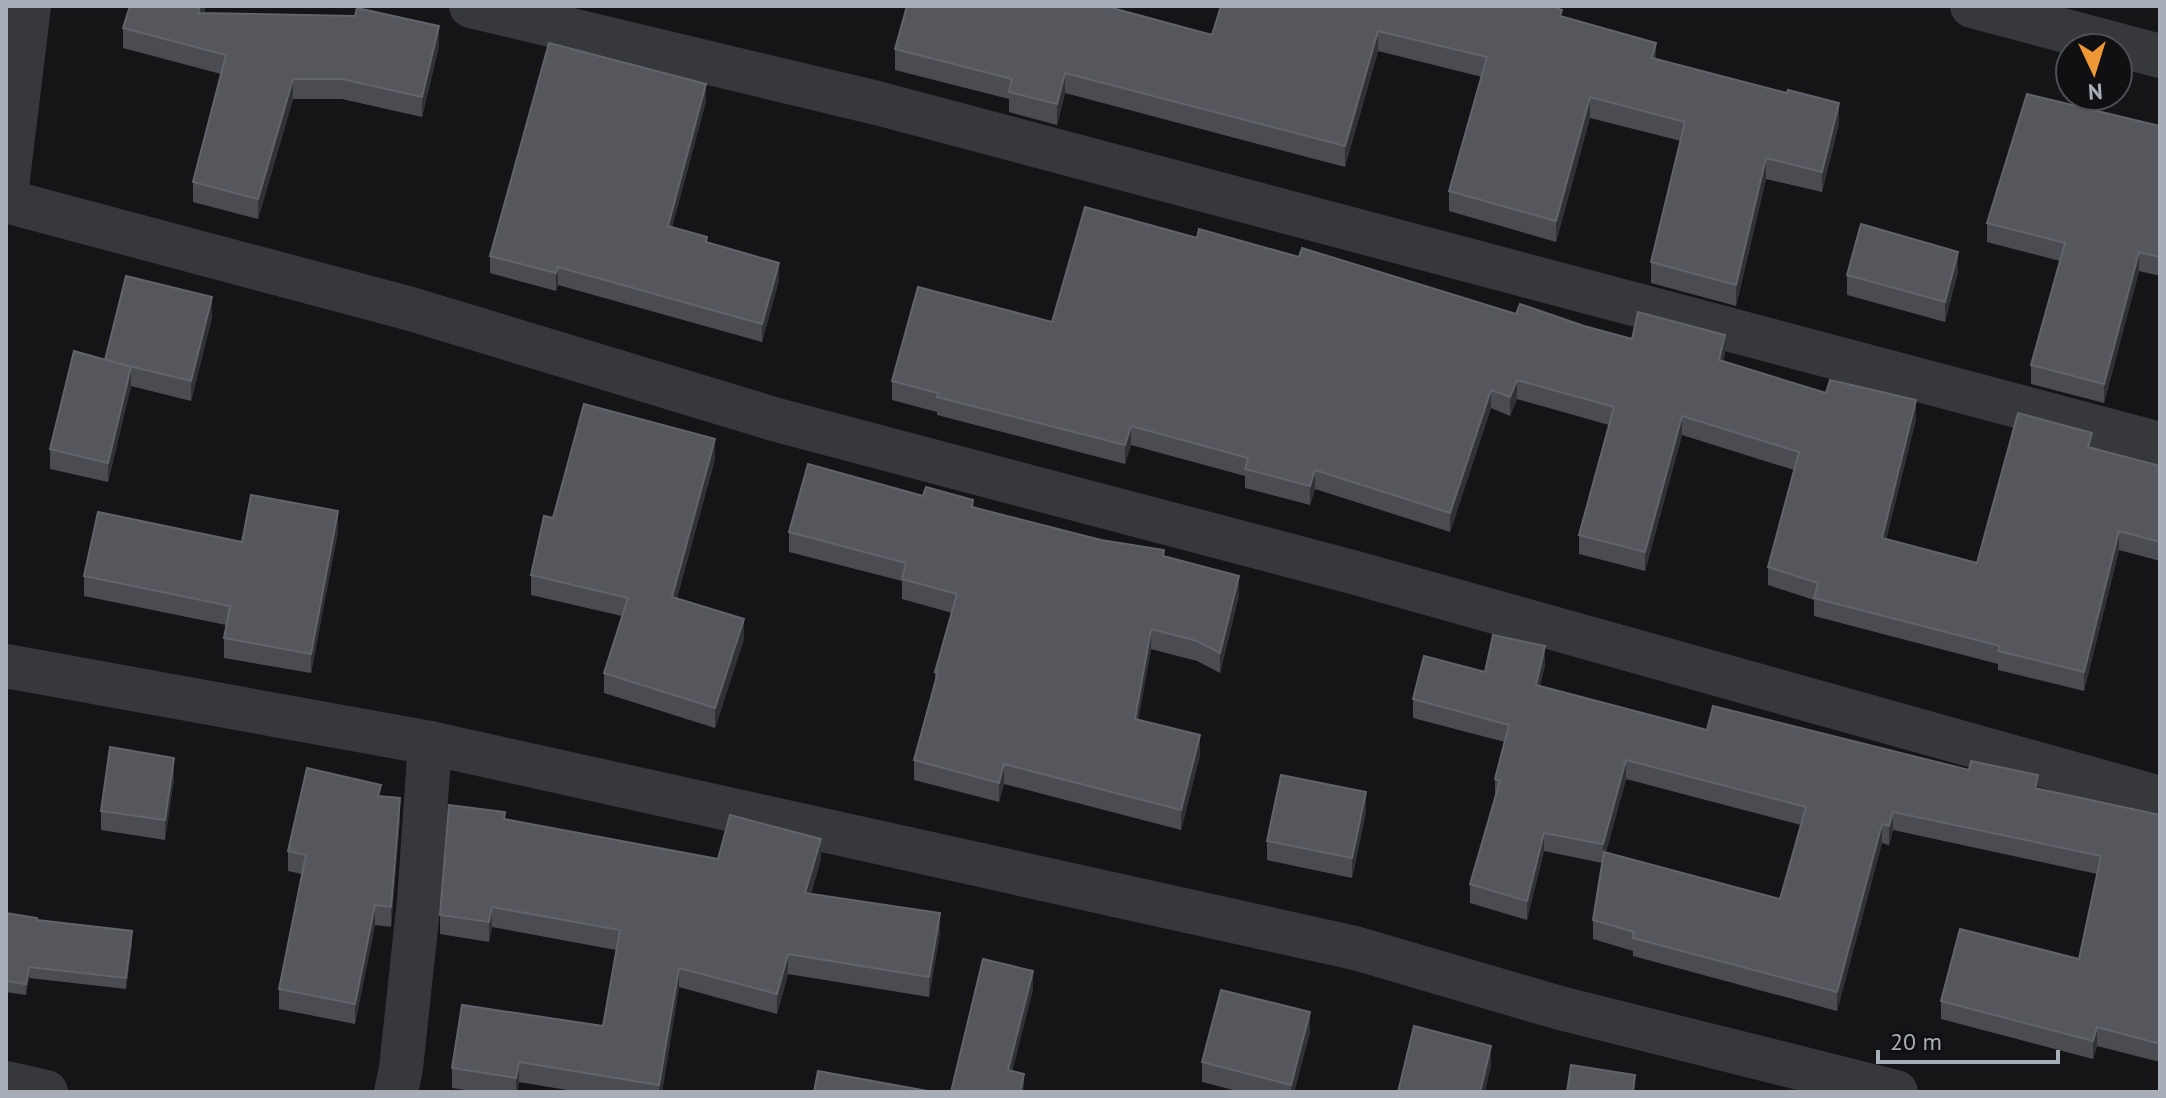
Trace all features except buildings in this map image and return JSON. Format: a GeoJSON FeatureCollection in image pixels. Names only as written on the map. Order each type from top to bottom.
{"type":"FeatureCollection","features":[{"type":"Feature","properties":{"kind":"street"},"geometry":{"type":"LineString","coordinates":[[6,195],[13,86],[29,6]]}},
{"type":"Feature","properties":{"kind":"street"},"geometry":{"type":"LineString","coordinates":[[471,6],[877,103],[2160,444]]}},
{"type":"Feature","properties":{"kind":"street"},"geometry":{"type":"LineString","coordinates":[[1972,6],[2160,56]]}},
{"type":"Feature","properties":{"kind":"street"},"geometry":{"type":"LineString","coordinates":[[6,201],[411,309],[777,420],[1371,578],[2160,798]]}},
{"type":"Feature","properties":{"kind":"street"},"geometry":{"type":"LineString","coordinates":[[6,666],[430,743],[1355,948],[1560,1008],[1896,1092]]}},
{"type":"Feature","properties":{"kind":"street"},"geometry":{"type":"LineString","coordinates":[[396,1092],[419,900],[430,743]]}},
{"type":"Feature","properties":{"kind":"street"},"geometry":{"type":"LineString","coordinates":[[6,1083],[46,1092]]}}]}
